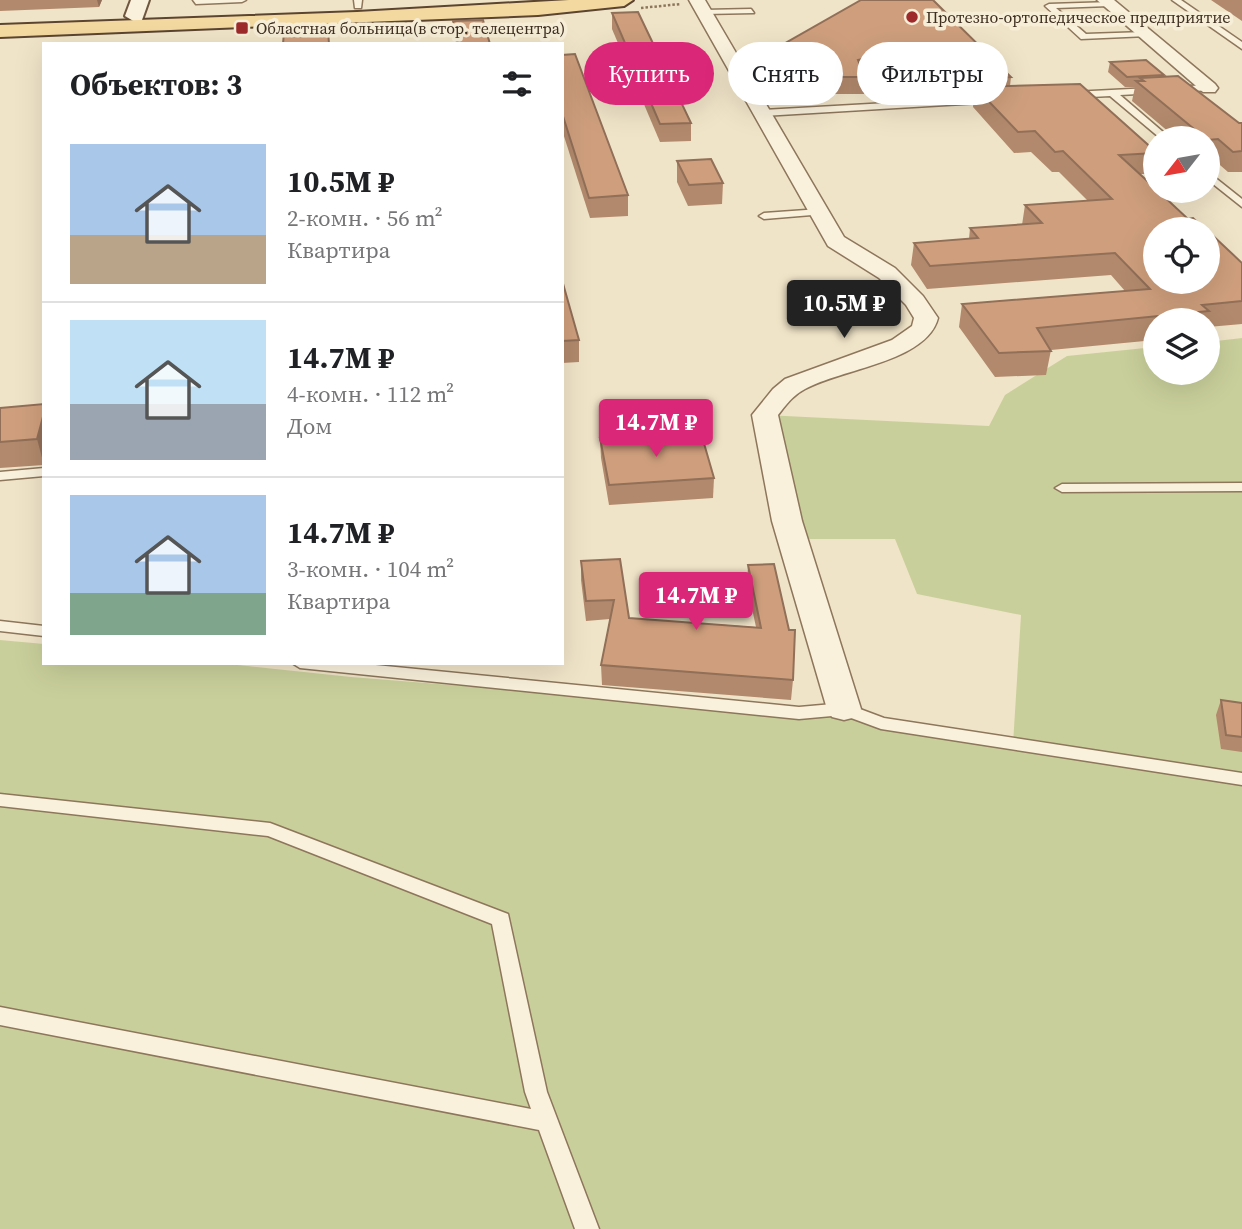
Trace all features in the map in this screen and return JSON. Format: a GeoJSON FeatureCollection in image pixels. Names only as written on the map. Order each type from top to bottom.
{"type":"FeatureCollection","features":[{"type":"Feature","properties":{"kind":"main road"},"geometry":{"type":"LineString","coordinates":[[0,21],[358,3],[508,0]]}},
{"type":"Feature","properties":{"kind":"main road"},"geometry":{"type":"LineString","coordinates":[[0,31],[135,14],[412,15],[538,9],[624,0]]}},
{"type":"Feature","properties":{"kind":"street"},"geometry":{"type":"LineString","coordinates":[[1107,2],[1145,34],[1201,92]]}},
{"type":"Feature","properties":{"kind":"street"},"geometry":{"type":"LineString","coordinates":[[700,6],[836,241],[887,273],[915,301],[926,318],[922,329],[900,345],[834,367],[794,384],[779,396],[765,415],[787,521],[844,709]]}},
{"type":"Feature","properties":{"kind":"lane"},"geometry":{"type":"LineString","coordinates":[[196,2],[242,0]]}},
{"type":"Feature","properties":{"kind":"lane"},"geometry":{"type":"LineString","coordinates":[[700,6],[752,13],[744,0]]}},
{"type":"Feature","properties":{"kind":"lane"},"geometry":{"type":"LineString","coordinates":[[1175,0],[1242,46]]}},
{"type":"Feature","properties":{"kind":"lane"},"geometry":{"type":"LineString","coordinates":[[1107,2],[1049,6],[1084,37],[1145,34]]}},
{"type":"Feature","properties":{"kind":"lane"},"geometry":{"type":"LineString","coordinates":[[1057,96],[1169,90],[1201,92]]}},
{"type":"Feature","properties":{"kind":"lane"},"geometry":{"type":"LineString","coordinates":[[1169,90],[1201,92]]}},
{"type":"Feature","properties":{"kind":"lane"},"geometry":{"type":"LineString","coordinates":[[1112,93],[1151,126]]}},
{"type":"Feature","properties":{"kind":"lane"},"geometry":{"type":"LineString","coordinates":[[763,114],[907,105]]}},
{"type":"Feature","properties":{"kind":"lane"},"geometry":{"type":"LineString","coordinates":[[1220,184],[1240,200]]}},
{"type":"Feature","properties":{"kind":"lane"},"geometry":{"type":"LineString","coordinates":[[764,216],[820,212]]}},
{"type":"Feature","properties":{"kind":"lane"},"geometry":{"type":"LineString","coordinates":[[0,476],[42,472]]}},
{"type":"Feature","properties":{"kind":"lane"},"geometry":{"type":"LineString","coordinates":[[1062,488],[1242,487]]}},
{"type":"Feature","properties":{"kind":"lane"},"geometry":{"type":"LineString","coordinates":[[0,626],[42,631]]}},
{"type":"Feature","properties":{"kind":"lane"},"geometry":{"type":"LineString","coordinates":[[320,665],[799,713],[844,709],[881,723],[1242,779]]}},
{"type":"Feature","properties":{"kind":"lane"},"geometry":{"type":"LineString","coordinates":[[0,800],[270,830],[501,919],[536,1093],[587,1229]]}},
{"type":"Feature","properties":{"kind":"lane"},"geometry":{"type":"LineString","coordinates":[[0,1016],[547,1122]]}},
{"type":"Feature","properties":{"kind":"green space"},"geometry":{"type":"Polygon","coordinates":[[[1242,338],[1242,1229],[0,1229],[0,640],[42,644],[42,665],[238,665],[351,677],[799,713],[844,709],[881,723],[1013,744],[1021,615],[917,594],[895,539],[792,539],[765,415],[989,426],[1005,395],[1067,356],[1143,348],[1143,385],[1220,385],[1220,341],[1242,338]]]}},
{"type":"Feature","properties":{"kind":"building"},"geometry":{"type":"Polygon","coordinates":[[[861,0],[933,0],[976,42],[857,42],[857,77],[843,77],[843,42],[787,42],[861,0]]]}},
{"type":"Feature","properties":{"kind":"building"},"geometry":{"type":"Polygon","coordinates":[[[638,12],[652,42],[625,42],[612,13],[638,12]]]}},
{"type":"Feature","properties":{"kind":"building"},"geometry":{"type":"Polygon","coordinates":[[[483,20],[489,42],[458,42],[453,21],[483,20]]]}},
{"type":"Feature","properties":{"kind":"building"},"geometry":{"type":"Polygon","coordinates":[[[328,30],[329,42],[283,42],[284,32],[328,30]]]}},
{"type":"Feature","properties":{"kind":"building"},"geometry":{"type":"Polygon","coordinates":[[[575,54],[584,78],[584,105],[594,105],[628,195],[589,198],[564,119],[564,55],[575,54]]]}},
{"type":"Feature","properties":{"kind":"building"},"geometry":{"type":"Polygon","coordinates":[[[1146,60],[1164,75],[1127,77],[1110,62],[1146,60]]]}},
{"type":"Feature","properties":{"kind":"building"},"geometry":{"type":"Polygon","coordinates":[[[1178,76],[1242,123],[1242,151],[1233,152],[1220,141],[1220,126],[1190,126],[1136,81],[1144,81],[1140,78],[1178,76]]]}},
{"type":"Feature","properties":{"kind":"building"},"geometry":{"type":"Polygon","coordinates":[[[1080,84],[1143,140],[1143,154],[1119,155],[1143,177],[1143,203],[1171,203],[1186,217],[1143,217],[1143,282],[1115,253],[930,266],[914,243],[978,238],[970,228],[1042,223],[1025,205],[1112,199],[1063,151],[1055,152],[1035,131],[1018,132],[992,105],[1008,105],[1008,86],[1080,84]]]}},
{"type":"Feature","properties":{"kind":"building"},"geometry":{"type":"Polygon","coordinates":[[[652,105],[682,105],[691,123],[660,124],[652,105]]]}},
{"type":"Feature","properties":{"kind":"building"},"geometry":{"type":"Polygon","coordinates":[[[711,159],[723,183],[689,185],[677,161],[711,159]]]}},
{"type":"Feature","properties":{"kind":"building"},"geometry":{"type":"Polygon","coordinates":[[[1220,242],[1242,263],[1242,301],[1202,305],[1206,308],[1143,308],[1143,318],[1037,328],[1051,351],[999,353],[962,304],[1143,290],[1143,294],[1220,294],[1220,242]]]}},
{"type":"Feature","properties":{"kind":"building"},"geometry":{"type":"Polygon","coordinates":[[[564,287],[579,340],[564,341],[564,287]]]}},
{"type":"Feature","properties":{"kind":"building"},"geometry":{"type":"Polygon","coordinates":[[[42,404],[42,420],[37,439],[0,442],[0,408],[42,404]]]}},
{"type":"Feature","properties":{"kind":"building"},"geometry":{"type":"Polygon","coordinates":[[[701,433],[714,478],[609,485],[600,438],[701,433]]]}},
{"type":"Feature","properties":{"kind":"building"},"geometry":{"type":"Polygon","coordinates":[[[620,559],[629,618],[761,628],[748,565],[774,564],[789,630],[795,630],[793,680],[601,665],[614,600],[586,601],[581,561],[620,559]]]}},
{"type":"Feature","properties":{"kind":"building"},"geometry":{"type":"Polygon","coordinates":[[[1221,700],[1242,703],[1242,737],[1226,735],[1221,700]]]}},
{"type":"Feature","properties":{"kind":"place","name":"Протезно-ортопедическое предприятие"},"geometry":{"type":"Point","coordinates":[912,17]}},
{"type":"Feature","properties":{"kind":"place","name":"Областная больница(в стор. телецентра)"},"geometry":{"type":"Point","coordinates":[242,28]}}]}
